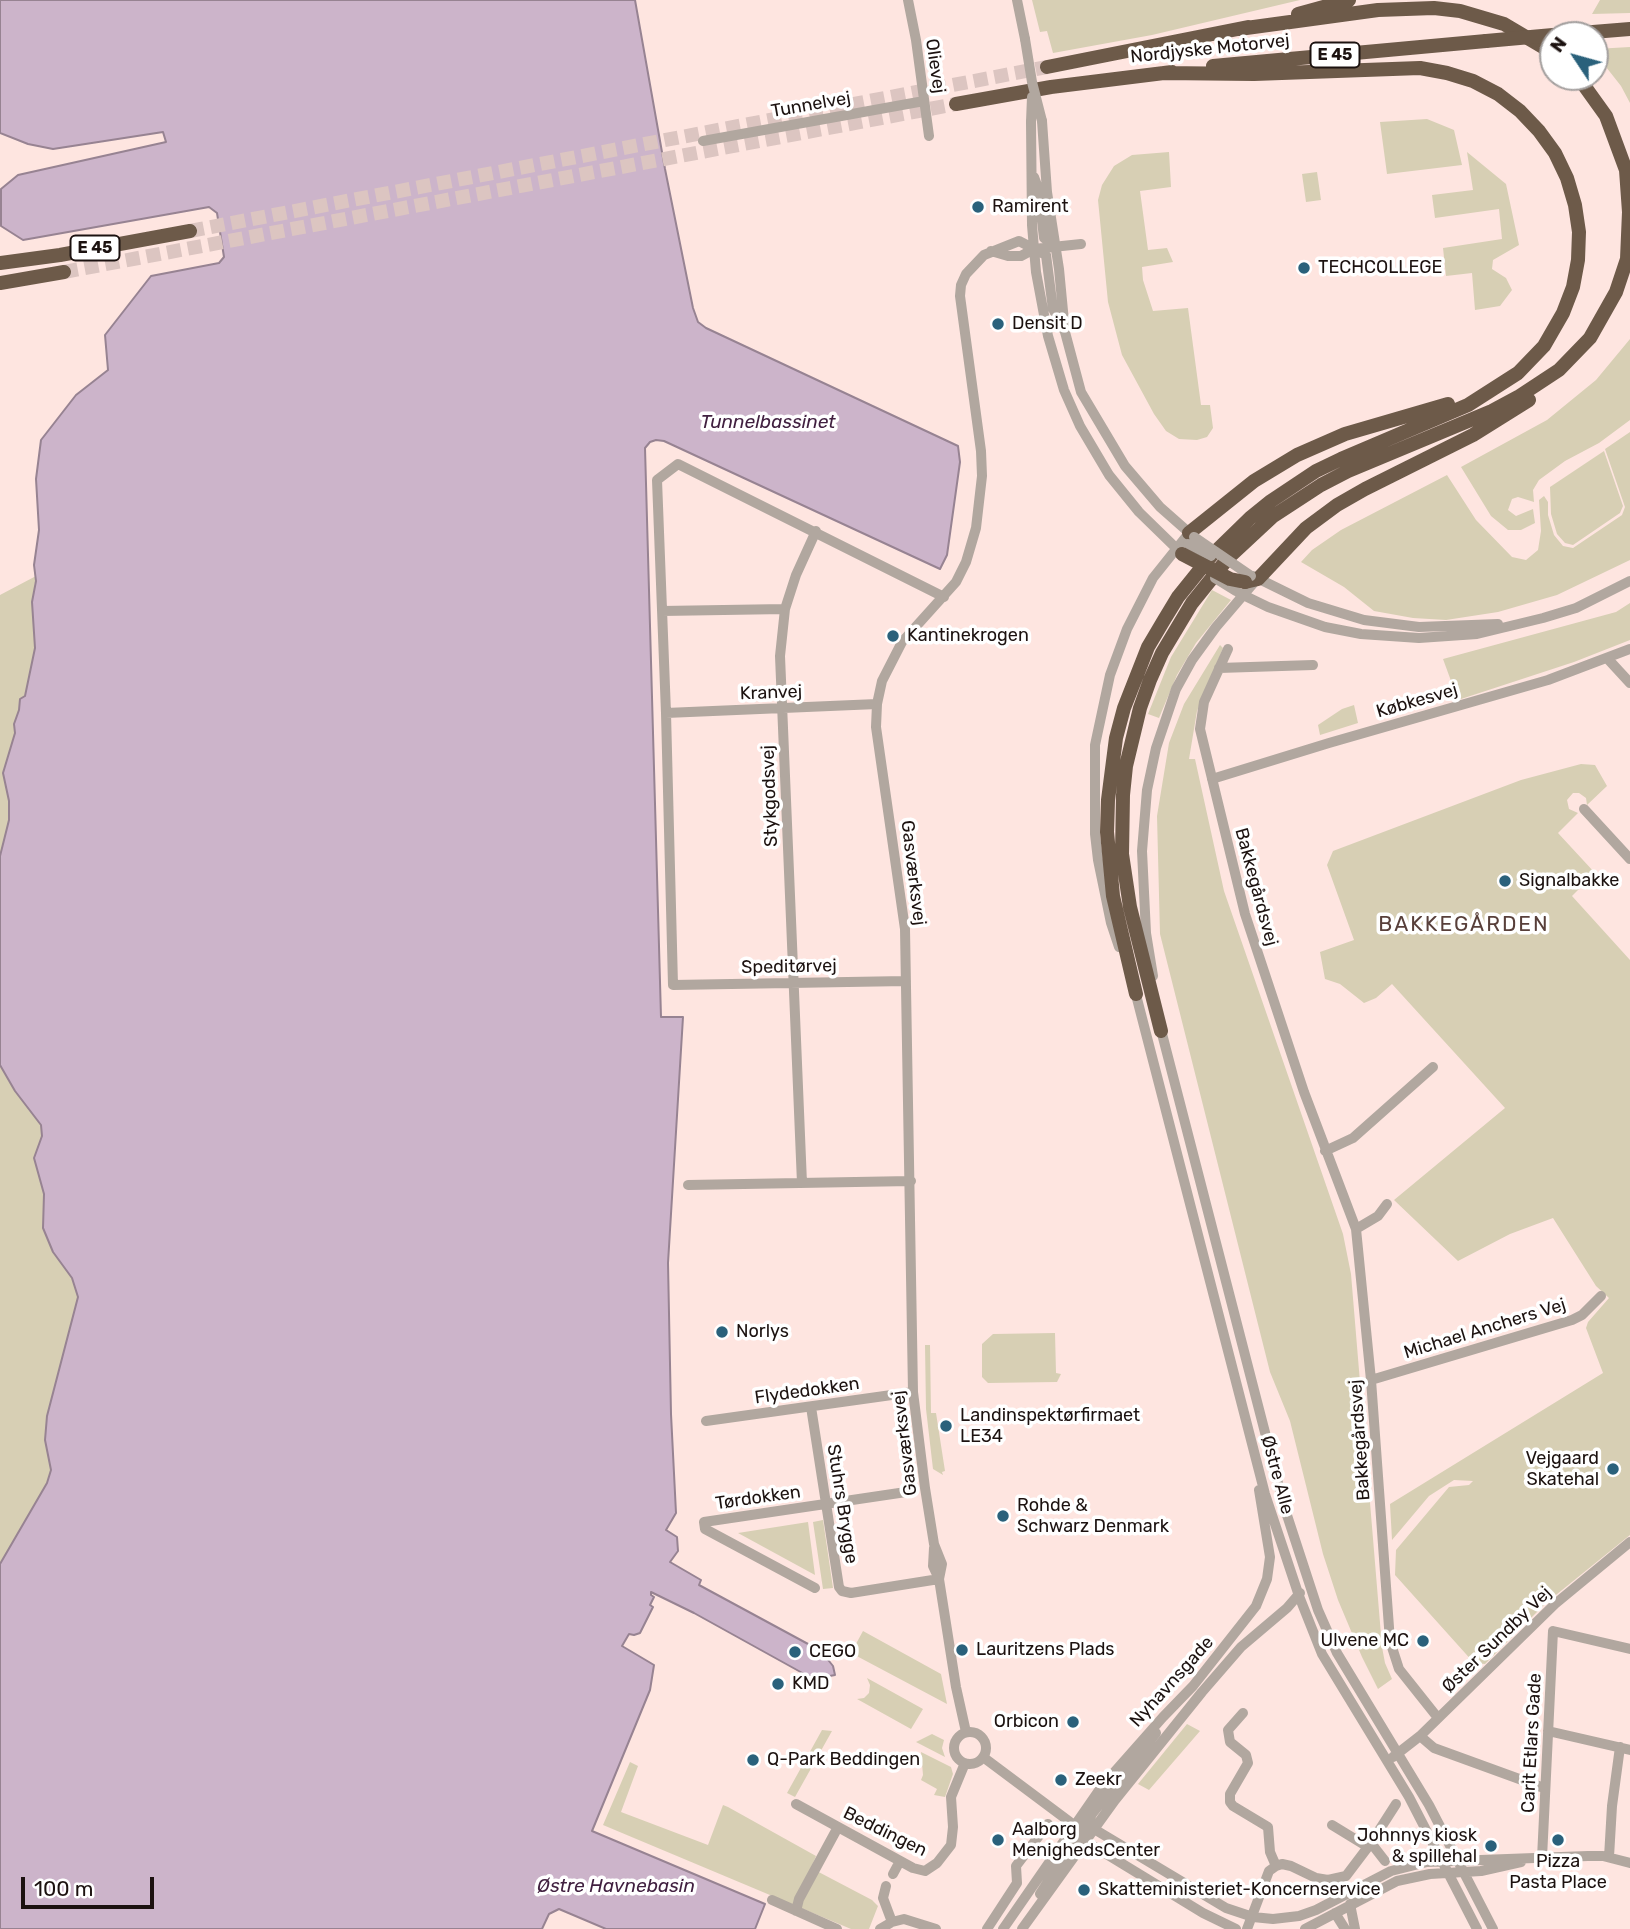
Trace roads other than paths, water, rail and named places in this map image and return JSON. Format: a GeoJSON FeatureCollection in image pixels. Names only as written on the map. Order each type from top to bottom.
{"type":"FeatureCollection","features":[{"type":"Feature","properties":{"kind":"highway","name":"Nordjyske Motorvej"},"geometry":{"type":"LineString","coordinates":[[1047,67],[1239,29],[1349,0]]}},
{"type":"Feature","properties":{"kind":"highway"},"geometry":{"type":"LineString","coordinates":[[1239,29],[1378,10],[1434,8],[1460,10],[1504,24],[1539,45]]}},
{"type":"Feature","properties":{"kind":"highway","name":"Nordjyske Motorvej"},"geometry":{"type":"LineString","coordinates":[[1609,31],[1630,29]]}},
{"type":"Feature","properties":{"kind":"highway","name":"Nordjyske Motorvej"},"geometry":{"type":"LineString","coordinates":[[956,104],[1051,87],[1228,64],[1539,37]]}},
{"type":"Feature","properties":{"kind":"highway"},"geometry":{"type":"LineString","coordinates":[[1136,994],[1113,896],[1107,832],[1108,800],[1116,738],[1131,688],[1148,647],[1178,597],[1230,536],[1271,501],[1305,478],[1341,459],[1468,405],[1503,384],[1538,353],[1563,313],[1573,287],[1579,232],[1567,178],[1555,153],[1539,131],[1520,111],[1498,94],[1460,77],[1420,68],[1254,74],[1163,73]]}},
{"type":"Feature","properties":{"kind":"highway"},"geometry":{"type":"LineString","coordinates":[[1179,551],[1230,579],[1247,583],[1306,528],[1337,505],[1473,435],[1535,396],[1575,361],[1590,342],[1616,292],[1627,259],[1629,212],[1626,170],[1606,116],[1588,91]]}},
{"type":"Feature","properties":{"kind":"highway","name":"E 45"},"geometry":{"type":"LineString","coordinates":[[0,262],[60,255],[190,231]]}},
{"type":"Feature","properties":{"kind":"highway","name":"E 45"},"geometry":{"type":"LineString","coordinates":[[0,283],[64,272]]}},
{"type":"Feature","properties":{"kind":"highway"},"geometry":{"type":"LineString","coordinates":[[1191,535],[1254,481],[1304,452],[1345,434],[1437,408],[1480,389],[1528,354],[1563,313]]}},
{"type":"Feature","properties":{"kind":"highway"},"geometry":{"type":"LineString","coordinates":[[1161,1031],[1127,895],[1121,824],[1132,737],[1150,680],[1176,628],[1192,603],[1229,557],[1250,536],[1288,506],[1348,471],[1492,411],[1518,397],[1547,379],[1570,360],[1600,322]]}},
{"type":"Feature","properties":{"kind":"street","name":"Olievej"},"geometry":{"type":"LineString","coordinates":[[908,0],[929,136]]}},
{"type":"Feature","properties":{"kind":"street"},"geometry":{"type":"LineString","coordinates":[[1017,0],[1032,82],[1065,332],[1082,392],[1112,445],[1146,492],[1191,535],[1289,615],[1325,627],[1386,637],[1477,634],[1576,608],[1630,581]]}},
{"type":"Feature","properties":{"kind":"street","name":"Tunnelvej"},"geometry":{"type":"LineString","coordinates":[[704,141],[924,101]]}},
{"type":"Feature","properties":{"kind":"street"},"geometry":{"type":"LineString","coordinates":[[1037,121],[1031,225],[1036,272],[1052,349],[1064,390],[1080,426],[1124,495],[1179,551]]}},
{"type":"Feature","properties":{"kind":"street"},"geometry":{"type":"LineString","coordinates":[[1032,174],[1038,188],[1044,238],[1055,246]]}},
{"type":"Feature","properties":{"kind":"street","name":"Gasværksvej"},"geometry":{"type":"LineString","coordinates":[[966,1732],[939,1579],[933,1566],[934,1544],[918,1444],[913,1392],[905,929],[876,727],[877,704],[882,681],[902,642],[956,582],[966,562],[976,528],[981,489],[981,450],[961,285],[971,266],[991,251],[1019,241],[1034,249],[1081,244]]}},
{"type":"Feature","properties":{"kind":"street"},"geometry":{"type":"LineString","coordinates":[[1034,249],[1046,255],[1053,309],[1065,332]]}},
{"type":"Feature","properties":{"kind":"street"},"geometry":{"type":"LineString","coordinates":[[666,712],[657,480],[678,464],[944,597]]}},
{"type":"Feature","properties":{"kind":"street","name":"Stykgodsvej"},"geometry":{"type":"LineString","coordinates":[[792,983],[780,656],[785,609],[796,575],[816,531]]}},
{"type":"Feature","properties":{"kind":"street","name":"Østre Alle"},"geometry":{"type":"LineString","coordinates":[[1191,535],[1153,578],[1136,609],[1110,675],[1094,745],[1098,860],[1111,923],[1136,994],[1247,1424],[1275,1526],[1298,1595],[1322,1654],[1387,1762],[1478,1929]]}},
{"type":"Feature","properties":{"kind":"street"},"geometry":{"type":"LineString","coordinates":[[1247,583],[1364,620],[1419,627],[1516,623]]}},
{"type":"Feature","properties":{"kind":"street","name":"Østre Alle"},"geometry":{"type":"LineString","coordinates":[[1247,583],[1201,646],[1176,689],[1162,727],[1147,790],[1142,851],[1146,933],[1161,1031],[1284,1506],[1306,1576],[1337,1653],[1429,1805],[1493,1929]]}},
{"type":"Feature","properties":{"kind":"street"},"geometry":{"type":"LineString","coordinates":[[662,611],[785,609]]}},
{"type":"Feature","properties":{"kind":"street","name":"Bakkegårdsvej"},"geometry":{"type":"LineString","coordinates":[[1228,649],[1204,702],[1200,729],[1245,914],[1304,1093],[1356,1229],[1393,1655],[1404,1676],[1438,1718]]}},
{"type":"Feature","properties":{"kind":"street","name":"Købkesvej"},"geometry":{"type":"LineString","coordinates":[[1212,779],[1548,680],[1630,649]]}},
{"type":"Feature","properties":{"kind":"street"},"geometry":{"type":"LineString","coordinates":[[1607,658],[1630,683]]}},
{"type":"Feature","properties":{"kind":"street"},"geometry":{"type":"LineString","coordinates":[[1219,668],[1313,665]]}},
{"type":"Feature","properties":{"kind":"street","name":"Kranvej"},"geometry":{"type":"LineString","coordinates":[[666,712],[877,704]]}},
{"type":"Feature","properties":{"kind":"street","name":"Speditørvej"},"geometry":{"type":"LineString","coordinates":[[666,712],[673,985],[906,981]]}},
{"type":"Feature","properties":{"kind":"street"},"geometry":{"type":"LineString","coordinates":[[1584,809],[1630,859]]}},
{"type":"Feature","properties":{"kind":"street"},"geometry":{"type":"LineString","coordinates":[[792,983],[802,1183]]}},
{"type":"Feature","properties":{"kind":"street"},"geometry":{"type":"LineString","coordinates":[[1325,1151],[1353,1138],[1433,1067]]}},
{"type":"Feature","properties":{"kind":"street"},"geometry":{"type":"LineString","coordinates":[[688,1185],[911,1181]]}},
{"type":"Feature","properties":{"kind":"street"},"geometry":{"type":"LineString","coordinates":[[1356,1229],[1378,1216],[1387,1204]]}},
{"type":"Feature","properties":{"kind":"street","name":"Michael Anchers Vej"},"geometry":{"type":"LineString","coordinates":[[1371,1380],[1572,1320],[1582,1315],[1601,1296]]}},
{"type":"Feature","properties":{"kind":"street","name":"Flydedokken"},"geometry":{"type":"LineString","coordinates":[[706,1422],[913,1392]]}},
{"type":"Feature","properties":{"kind":"street","name":"Stuhrs Brygge"},"geometry":{"type":"LineString","coordinates":[[811,1407],[837,1580],[842,1591],[861,1591],[939,1579]]}},
{"type":"Feature","properties":{"kind":"street","name":"Nyhavnsgade"},"geometry":{"type":"LineString","coordinates":[[1021,1929],[1085,1841],[1084,1827],[1124,1760],[1194,1686],[1256,1606],[1267,1579],[1269,1548],[1247,1424]]}},
{"type":"Feature","properties":{"kind":"street","name":"Tørdokken"},"geometry":{"type":"LineString","coordinates":[[815,1588],[705,1529],[704,1522],[906,1492]]}},
{"type":"Feature","properties":{"kind":"street","name":"Øster Sundby Vej"},"geometry":{"type":"LineString","coordinates":[[1387,1762],[1420,1736],[1555,1604],[1630,1542]]}},
{"type":"Feature","properties":{"kind":"street","name":"Nyhavnsgade"},"geometry":{"type":"LineString","coordinates":[[1003,1929],[1084,1827],[1227,1661],[1287,1608],[1305,1584],[1306,1576]]}},
{"type":"Feature","properties":{"kind":"street","name":"Carit Etlars Gade"},"geometry":{"type":"LineString","coordinates":[[1542,1858],[1553,1631],[1630,1649]]}},
{"type":"Feature","properties":{"kind":"street"},"geometry":{"type":"LineString","coordinates":[[1243,1713],[1228,1730],[1230,1742],[1246,1755],[1248,1763],[1230,1794],[1230,1802],[1268,1827],[1270,1852],[1276,1866]]}},
{"type":"Feature","properties":{"kind":"street"},"geometry":{"type":"LineString","coordinates":[[1548,1731],[1625,1749],[1612,1806],[1609,1857]]}},
{"type":"Feature","properties":{"kind":"street"},"geometry":{"type":"LineString","coordinates":[[966,1732],[977,1733],[984,1741],[986,1751],[983,1757],[975,1763],[965,1763],[957,1756],[954,1746],[959,1737],[966,1732]]}},
{"type":"Feature","properties":{"kind":"street"},"geometry":{"type":"LineString","coordinates":[[1420,1736],[1434,1748],[1544,1788]]}},
{"type":"Feature","properties":{"kind":"street"},"geometry":{"type":"LineString","coordinates":[[983,1757],[1084,1827],[1216,1903],[1253,1917],[1273,1919],[1299,1916],[1323,1907],[1391,1871],[1420,1863],[1588,1856],[1609,1857],[1630,1863]]}},
{"type":"Feature","properties":{"kind":"street","name":"Beddingen"},"geometry":{"type":"LineString","coordinates":[[796,1804],[917,1870],[925,1871],[933,1867],[949,1849],[953,1827],[951,1797],[965,1763]]}},
{"type":"Feature","properties":{"kind":"street"},"geometry":{"type":"LineString","coordinates":[[1247,1929],[1265,1878],[1276,1866],[1292,1866],[1316,1878],[1328,1880],[1346,1876],[1396,1804]]}},
{"type":"Feature","properties":{"kind":"street"},"geometry":{"type":"LineString","coordinates":[[987,1929],[1017,1883],[1016,1866],[1048,1824]]}},
{"type":"Feature","properties":{"kind":"street"},"geometry":{"type":"LineString","coordinates":[[1332,1825],[1369,1845],[1385,1861]]}},
{"type":"Feature","properties":{"kind":"street"},"geometry":{"type":"LineString","coordinates":[[796,1911],[799,1899],[838,1827]]}},
{"type":"Feature","properties":{"kind":"street"},"geometry":{"type":"LineString","coordinates":[[1084,1827],[1085,1841],[1203,1913],[1236,1929]]}},
{"type":"Feature","properties":{"kind":"street"},"geometry":{"type":"LineString","coordinates":[[1021,1929],[1076,1835],[1084,1827]]}},
{"type":"Feature","properties":{"kind":"street"},"geometry":{"type":"LineString","coordinates":[[1305,1929],[1397,1881],[1417,1876],[1481,1871],[1542,1858]]}},
{"type":"Feature","properties":{"kind":"street"},"geometry":{"type":"LineString","coordinates":[[893,1874],[900,1861]]}},
{"type":"Feature","properties":{"kind":"street"},"geometry":{"type":"LineString","coordinates":[[886,1886],[883,1898],[892,1922]]}},
{"type":"Feature","properties":{"kind":"street"},"geometry":{"type":"LineString","coordinates":[[772,1900],[837,1929]]}},
{"type":"Feature","properties":{"kind":"street"},"geometry":{"type":"LineString","coordinates":[[1350,1905],[1355,1929]]}},
{"type":"Feature","properties":{"kind":"street"},"geometry":{"type":"LineString","coordinates":[[1335,1913],[1345,1929]]}},
{"type":"Feature","properties":{"kind":"street"},"geometry":{"type":"LineString","coordinates":[[1253,1917],[1254,1929]]}},
{"type":"Feature","properties":{"kind":"street"},"geometry":{"type":"LineString","coordinates":[[880,1929],[904,1919],[936,1929]]}},
{"type":"Feature","properties":{"kind":"water"},"geometry":{"type":"Polygon","coordinates":[[[0,0],[635,0],[665,169],[698,322],[958,446],[960,462],[947,555],[940,569],[664,441],[650,442],[645,448],[661,1017],[683,1017],[668,1263],[676,1513],[666,1530],[677,1537],[678,1551],[670,1562],[701,1580],[699,1585],[821,1651],[833,1666],[835,1675],[819,1678],[806,1675],[651,1592],[654,1597],[650,1605],[653,1607],[640,1633],[629,1634],[622,1646],[654,1665],[650,1690],[592,1831],[765,1904],[755,1929],[606,1929],[559,1909],[549,1914],[542,1929],[0,1929],[0,1564],[47,1483],[51,1470],[45,1440],[47,1416],[78,1297],[72,1278],[53,1252],[43,1228],[44,1194],[34,1158],[42,1136],[41,1125],[15,1091],[0,1065],[0,856],[9,820],[9,801],[3,773],[15,733],[14,724],[20,699],[25,696],[35,648],[32,602],[39,530],[36,479],[41,440],[76,395],[108,370],[105,335],[151,276],[219,263],[224,257],[217,213],[209,207],[23,240],[1,226],[1,189],[18,175],[166,142],[163,132],[53,149],[28,144],[0,133],[0,0]]]}},
{"type":"Feature","properties":{"kind":"tunnel"},"geometry":{"type":"LineString","coordinates":[[190,231],[1047,67]]}},
{"type":"Feature","properties":{"kind":"tunnel"},"geometry":{"type":"LineString","coordinates":[[64,272],[956,104]]}},
{"type":"Feature","properties":{"kind":"place","name":"Ramirent"},"geometry":{"type":"Point","coordinates":[978,207]}},
{"type":"Feature","properties":{"kind":"place","name":"TECHCOLLEGE"},"geometry":{"type":"Point","coordinates":[1304,268]}},
{"type":"Feature","properties":{"kind":"place","name":"Densit D"},"geometry":{"type":"Point","coordinates":[998,324]}},
{"type":"Feature","properties":{"kind":"place","name":"Kantinekrogen"},"geometry":{"type":"Point","coordinates":[893,636]}},
{"type":"Feature","properties":{"kind":"place","name":"Signalbakke"},"geometry":{"type":"Point","coordinates":[1505,881]}},
{"type":"Feature","properties":{"kind":"place","name":"Norlys"},"geometry":{"type":"Point","coordinates":[722,1332]}},
{"type":"Feature","properties":{"kind":"place","name":"Landinspektørfirmaet LE34"},"geometry":{"type":"Point","coordinates":[946,1426]}},
{"type":"Feature","properties":{"kind":"place","name":"Vejgaard Skatehal"},"geometry":{"type":"Point","coordinates":[1613,1469]}},
{"type":"Feature","properties":{"kind":"place","name":"Rohde & Schwarz Denmark"},"geometry":{"type":"Point","coordinates":[1003,1516]}},
{"type":"Feature","properties":{"kind":"place","name":"Ulvene MC"},"geometry":{"type":"Point","coordinates":[1423,1641]}},
{"type":"Feature","properties":{"kind":"place","name":"Lauritzens Plads"},"geometry":{"type":"Point","coordinates":[962,1650]}},
{"type":"Feature","properties":{"kind":"place","name":"CEGO"},"geometry":{"type":"Point","coordinates":[795,1652]}},
{"type":"Feature","properties":{"kind":"place","name":"KMD"},"geometry":{"type":"Point","coordinates":[778,1684]}},
{"type":"Feature","properties":{"kind":"place","name":"Orbicon"},"geometry":{"type":"Point","coordinates":[1073,1722]}},
{"type":"Feature","properties":{"kind":"place","name":"Q-Park Beddingen"},"geometry":{"type":"Point","coordinates":[753,1760]}},
{"type":"Feature","properties":{"kind":"place","name":"Zeekr"},"geometry":{"type":"Point","coordinates":[1061,1780]}},
{"type":"Feature","properties":{"kind":"place","name":"Aalborg MenighedsCenter"},"geometry":{"type":"Point","coordinates":[998,1840]}},
{"type":"Feature","properties":{"kind":"place","name":"Pizza Pasta Place"},"geometry":{"type":"Point","coordinates":[1558,1840]}},
{"type":"Feature","properties":{"kind":"place","name":"Johnnys kiosk & spillehal"},"geometry":{"type":"Point","coordinates":[1491,1846]}},
{"type":"Feature","properties":{"kind":"place","name":"Skatteministeriet-Koncernservice"},"geometry":{"type":"Point","coordinates":[1084,1890]}},
{"type":"Feature","properties":{"kind":"district","name":"BAKKEGÅRDEN"},"geometry":{"type":"Point","coordinates":[1464,925]}},
{"type":"Feature","properties":{"kind":"water label","name":"Tunnelbassinet"},"geometry":{"type":"Point","coordinates":[768,423]}},
{"type":"Feature","properties":{"kind":"water label","name":"Østre Havnebasin"},"geometry":{"type":"Point","coordinates":[616,1887]}}]}
